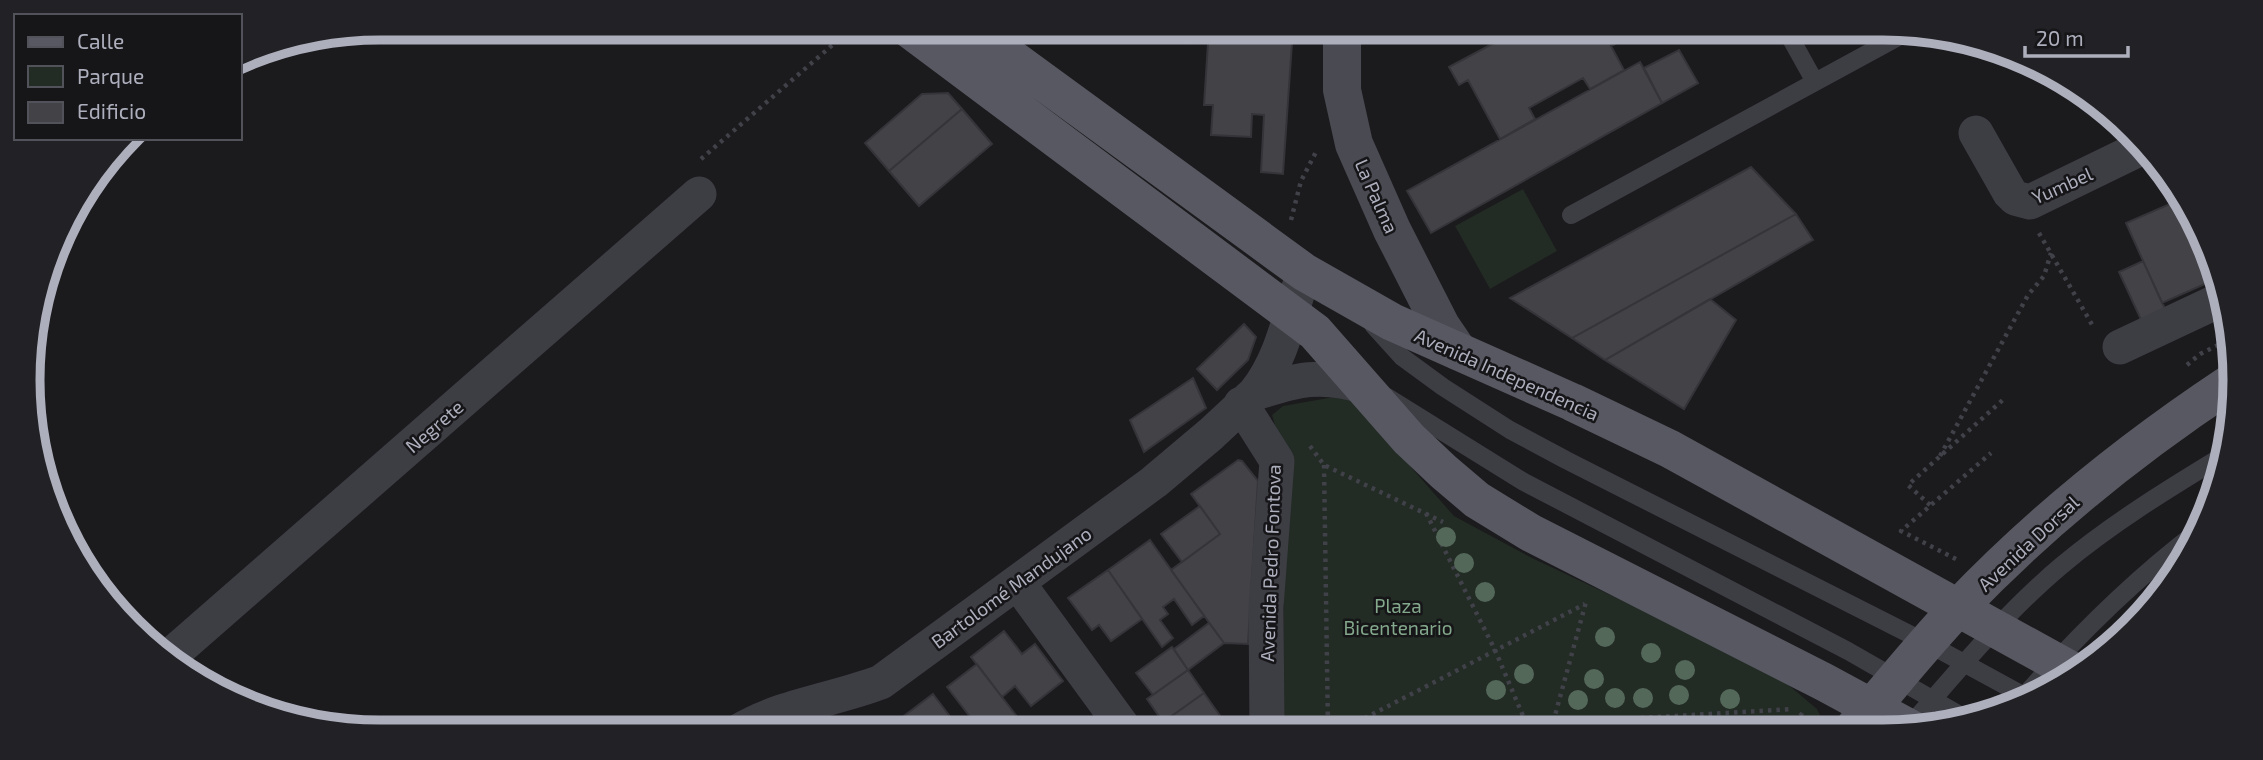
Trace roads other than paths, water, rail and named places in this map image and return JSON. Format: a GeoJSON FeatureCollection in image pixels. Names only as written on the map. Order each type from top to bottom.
{"type":"FeatureCollection","features":[{"type":"Feature","properties":{"kind":"main road"},"geometry":{"type":"LineString","coordinates":[[924,40],[1315,332],[1409,439],[1488,507],[1849,717],[1892,720]]}},
{"type":"Feature","properties":{"kind":"main road","name":"Avenida Independencia"},"geometry":{"type":"LineString","coordinates":[[987,40],[1292,263],[1349,299],[1392,322],[1670,449],[2065,666]]}},
{"type":"Feature","properties":{"kind":"main road","name":"La Palma"},"geometry":{"type":"LineString","coordinates":[[1341,40],[1340,71],[1346,117],[1354,144],[1392,230],[1441,326],[1458,351]]}},
{"type":"Feature","properties":{"kind":"main road","name":"Avenida Dorsal"},"geometry":{"type":"LineString","coordinates":[[1849,717],[1896,678],[1958,608],[2042,527],[2143,443],[2223,388]]}},
{"type":"Feature","properties":{"kind":"street","name":"Yumbel"},"geometry":{"type":"LineString","coordinates":[[1976,133],[2010,193],[2022,201],[2038,200],[2134,152]]}},
{"type":"Feature","properties":{"kind":"street","name":"Negrete"},"geometry":{"type":"LineString","coordinates":[[175,652],[699,194]]}},
{"type":"Feature","properties":{"kind":"street"},"geometry":{"type":"LineString","coordinates":[[1248,399],[1265,380],[1279,352],[1290,313],[1292,263]]}},
{"type":"Feature","properties":{"kind":"street"},"geometry":{"type":"LineString","coordinates":[[2120,347],[2214,303]]}},
{"type":"Feature","properties":{"kind":"street"},"geometry":{"type":"LineString","coordinates":[[1248,399],[1303,379],[1343,380],[1363,386]]}},
{"type":"Feature","properties":{"kind":"street","name":"Bartolomé Mandujano"},"geometry":{"type":"LineString","coordinates":[[761,720],[775,713],[881,682],[1171,469],[1248,399]]}},
{"type":"Feature","properties":{"kind":"street","name":"Avenida Pedro Fontova"},"geometry":{"type":"LineString","coordinates":[[1248,399],[1277,460],[1266,607],[1267,720]]}},
{"type":"Feature","properties":{"kind":"street"},"geometry":{"type":"LineString","coordinates":[[1018,583],[1118,720]]}},
{"type":"Feature","properties":{"kind":"lane"},"geometry":{"type":"LineString","coordinates":[[1792,40],[1815,82]]}},
{"type":"Feature","properties":{"kind":"lane"},"geometry":{"type":"LineString","coordinates":[[1571,215],[1892,40]]}},
{"type":"Feature","properties":{"kind":"lane"},"geometry":{"type":"LineString","coordinates":[[1349,299],[1402,357],[1510,430],[1927,643],[2014,693]]}},
{"type":"Feature","properties":{"kind":"lane"},"geometry":{"type":"LineString","coordinates":[[1363,386],[1397,401],[1524,482],[1743,595],[1896,678],[1914,718]]}},
{"type":"Feature","properties":{"kind":"lane"},"geometry":{"type":"LineString","coordinates":[[1918,718],[2036,588],[2085,546],[2212,462]]}},
{"type":"Feature","properties":{"kind":"lane"},"geometry":{"type":"LineString","coordinates":[[2065,666],[2082,631],[2178,547]]}},
{"type":"Feature","properties":{"kind":"park label","name":"Plaza Bicentenario"},"geometry":{"type":"Point","coordinates":[1398,616]}}]}
